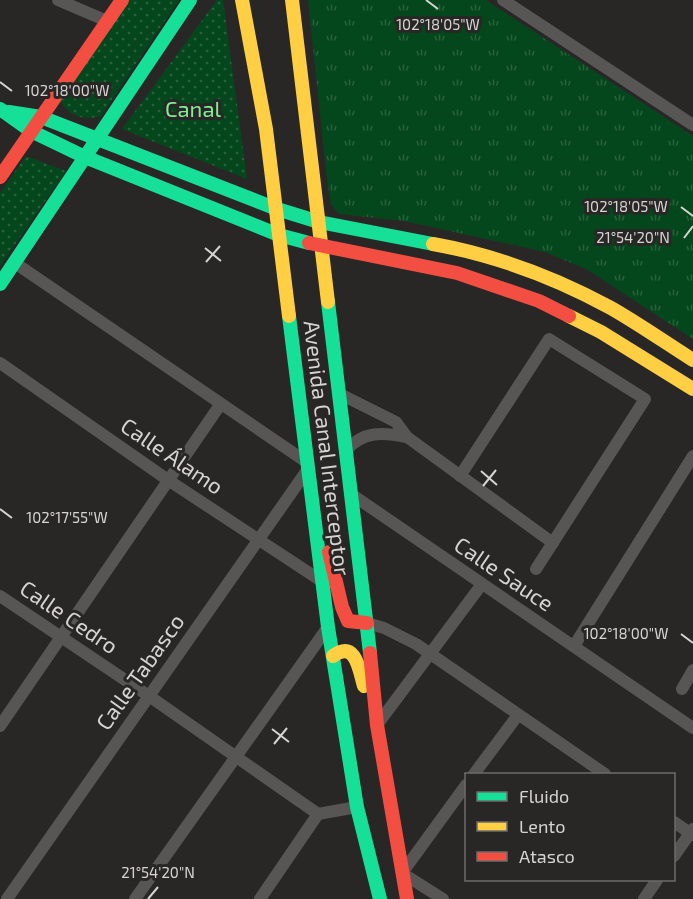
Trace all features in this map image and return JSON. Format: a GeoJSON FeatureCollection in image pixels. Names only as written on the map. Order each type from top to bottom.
{"type":"FeatureCollection","features":[{"type":"Feature","properties":{"kind":"street"},"geometry":{"type":"LineString","coordinates":[[58,0],[107,21]]}},
{"type":"Feature","properties":{"kind":"street"},"geometry":{"type":"LineString","coordinates":[[0,177],[122,0]]}},
{"type":"Feature","properties":{"kind":"street"},"geometry":{"type":"LineString","coordinates":[[0,284],[190,0]]}},
{"type":"Feature","properties":{"kind":"street","name":"Avenida Canal Interceptor"},"geometry":{"type":"LineString","coordinates":[[242,0],[266,129],[277,209],[300,414],[328,627],[357,807],[380,899]]}},
{"type":"Feature","properties":{"kind":"street","name":"Avenida Canal Interceptor"},"geometry":{"type":"LineString","coordinates":[[292,0],[367,623],[376,725],[407,899]]}},
{"type":"Feature","properties":{"kind":"street"},"geometry":{"type":"LineString","coordinates":[[504,0],[693,126]]}},
{"type":"Feature","properties":{"kind":"street"},"geometry":{"type":"LineString","coordinates":[[2,110],[41,117],[277,209],[319,222],[461,249],[547,277],[611,308],[693,360]]}},
{"type":"Feature","properties":{"kind":"street"},"geometry":{"type":"LineString","coordinates":[[2,110],[32,131],[85,157],[279,235],[322,247],[457,273],[539,301],[601,332],[693,388]]}},
{"type":"Feature","properties":{"kind":"street"},"geometry":{"type":"LineString","coordinates":[[15,262],[308,466]]}},
{"type":"Feature","properties":{"kind":"street"},"geometry":{"type":"LineString","coordinates":[[460,476],[549,339],[645,399],[536,569]]}},
{"type":"Feature","properties":{"kind":"street","name":"Calle Álamo"},"geometry":{"type":"LineString","coordinates":[[0,363],[168,480],[323,582]]}},
{"type":"Feature","properties":{"kind":"street"},"geometry":{"type":"LineString","coordinates":[[340,394],[396,422],[407,437],[553,543]]}},
{"type":"Feature","properties":{"kind":"street"},"geometry":{"type":"LineString","coordinates":[[0,726],[220,405]]}},
{"type":"Feature","properties":{"kind":"street"},"geometry":{"type":"LineString","coordinates":[[346,450],[362,437],[372,433],[382,432],[407,437]]}},
{"type":"Feature","properties":{"kind":"street"},"geometry":{"type":"LineString","coordinates":[[574,646],[693,456]]}},
{"type":"Feature","properties":{"kind":"street","name":"Calle Tabasco"},"geometry":{"type":"LineString","coordinates":[[3,898],[149,696],[308,466]]}},
{"type":"Feature","properties":{"kind":"street","name":"Calle Sauce"},"geometry":{"type":"LineString","coordinates":[[351,494],[693,728]]}},
{"type":"Feature","properties":{"kind":"street"},"geometry":{"type":"LineString","coordinates":[[315,518],[328,551],[342,607],[348,621],[367,623],[403,636],[604,773]]}},
{"type":"Feature","properties":{"kind":"street"},"geometry":{"type":"LineString","coordinates":[[376,725],[482,584]]}},
{"type":"Feature","properties":{"kind":"street","name":"Calle Cedro"},"geometry":{"type":"LineString","coordinates":[[0,596],[318,813]]}},
{"type":"Feature","properties":{"kind":"street"},"geometry":{"type":"LineString","coordinates":[[135,899],[328,627]]}},
{"type":"Feature","properties":{"kind":"street"},"geometry":{"type":"LineString","coordinates":[[333,656],[345,650],[354,655],[376,725]]}},
{"type":"Feature","properties":{"kind":"street"},"geometry":{"type":"LineString","coordinates":[[682,689],[693,670]]}},
{"type":"Feature","properties":{"kind":"street"},"geometry":{"type":"LineString","coordinates":[[475,773],[518,715]]}},
{"type":"Feature","properties":{"kind":"street"},"geometry":{"type":"LineString","coordinates":[[443,899],[402,873],[465,786]]}},
{"type":"Feature","properties":{"kind":"street"},"geometry":{"type":"LineString","coordinates":[[260,899],[318,813],[357,807]]}},
{"type":"Feature","properties":{"kind":"street"},"geometry":{"type":"LineString","coordinates":[[675,823],[692,832],[675,855]]}},
{"type":"Feature","properties":{"kind":"street"},"geometry":{"type":"LineString","coordinates":[[644,899],[656,881]]}},
{"type":"Feature","properties":{"kind":"green space","name":"Canal"},"geometry":{"type":"Polygon","coordinates":[[[128,0],[179,0],[100,117],[78,116],[60,102],[128,0]]]}},
{"type":"Feature","properties":{"kind":"green space","name":"Canal"},"geometry":{"type":"Polygon","coordinates":[[[217,0],[223,0],[247,179],[122,129],[217,0]]]}},
{"type":"Feature","properties":{"kind":"green space"},"geometry":{"type":"Polygon","coordinates":[[[308,0],[486,0],[693,136],[693,339],[588,270],[545,252],[404,221],[339,214],[331,205],[327,180],[308,0]]]}},
{"type":"Feature","properties":{"kind":"green space"},"geometry":{"type":"Polygon","coordinates":[[[26,156],[66,171],[0,266],[0,193],[26,156]]]}},
{"type":"Feature","properties":{"kind":"traffic: fast"},"geometry":{"type":"LineString","coordinates":[[0,284],[190,0]]}},
{"type":"Feature","properties":{"kind":"traffic: fast"},"geometry":{"type":"LineString","coordinates":[[0,109],[31,131],[85,157],[279,235],[309,243]]}},
{"type":"Feature","properties":{"kind":"traffic: fast"},"geometry":{"type":"LineString","coordinates":[[9,112],[41,117],[277,209],[319,222],[433,244]]}},
{"type":"Feature","properties":{"kind":"traffic: fast"},"geometry":{"type":"LineString","coordinates":[[328,302],[370,653]]}},
{"type":"Feature","properties":{"kind":"traffic: fast"},"geometry":{"type":"LineString","coordinates":[[289,316],[328,627],[357,807],[380,899]]}},
{"type":"Feature","properties":{"kind":"traffic: slow"},"geometry":{"type":"LineString","coordinates":[[242,0],[266,129],[289,316]]}},
{"type":"Feature","properties":{"kind":"traffic: slow"},"geometry":{"type":"LineString","coordinates":[[292,0],[328,302]]}},
{"type":"Feature","properties":{"kind":"traffic: slow"},"geometry":{"type":"LineString","coordinates":[[433,244],[479,254],[547,277],[621,314],[693,360]]}},
{"type":"Feature","properties":{"kind":"traffic: slow"},"geometry":{"type":"LineString","coordinates":[[569,316],[601,332],[693,389]]}},
{"type":"Feature","properties":{"kind":"traffic: slow"},"geometry":{"type":"LineString","coordinates":[[333,656],[341,652],[352,654],[364,686]]}},
{"type":"Feature","properties":{"kind":"traffic: jam"},"geometry":{"type":"LineString","coordinates":[[0,177],[122,0]]}},
{"type":"Feature","properties":{"kind":"traffic: jam"},"geometry":{"type":"LineString","coordinates":[[309,243],[457,273],[539,301],[569,316]]}},
{"type":"Feature","properties":{"kind":"traffic: jam"},"geometry":{"type":"LineString","coordinates":[[329,552],[342,607],[348,621],[367,623]]}},
{"type":"Feature","properties":{"kind":"traffic: jam"},"geometry":{"type":"LineString","coordinates":[[370,653],[377,725],[407,899]]}}]}
